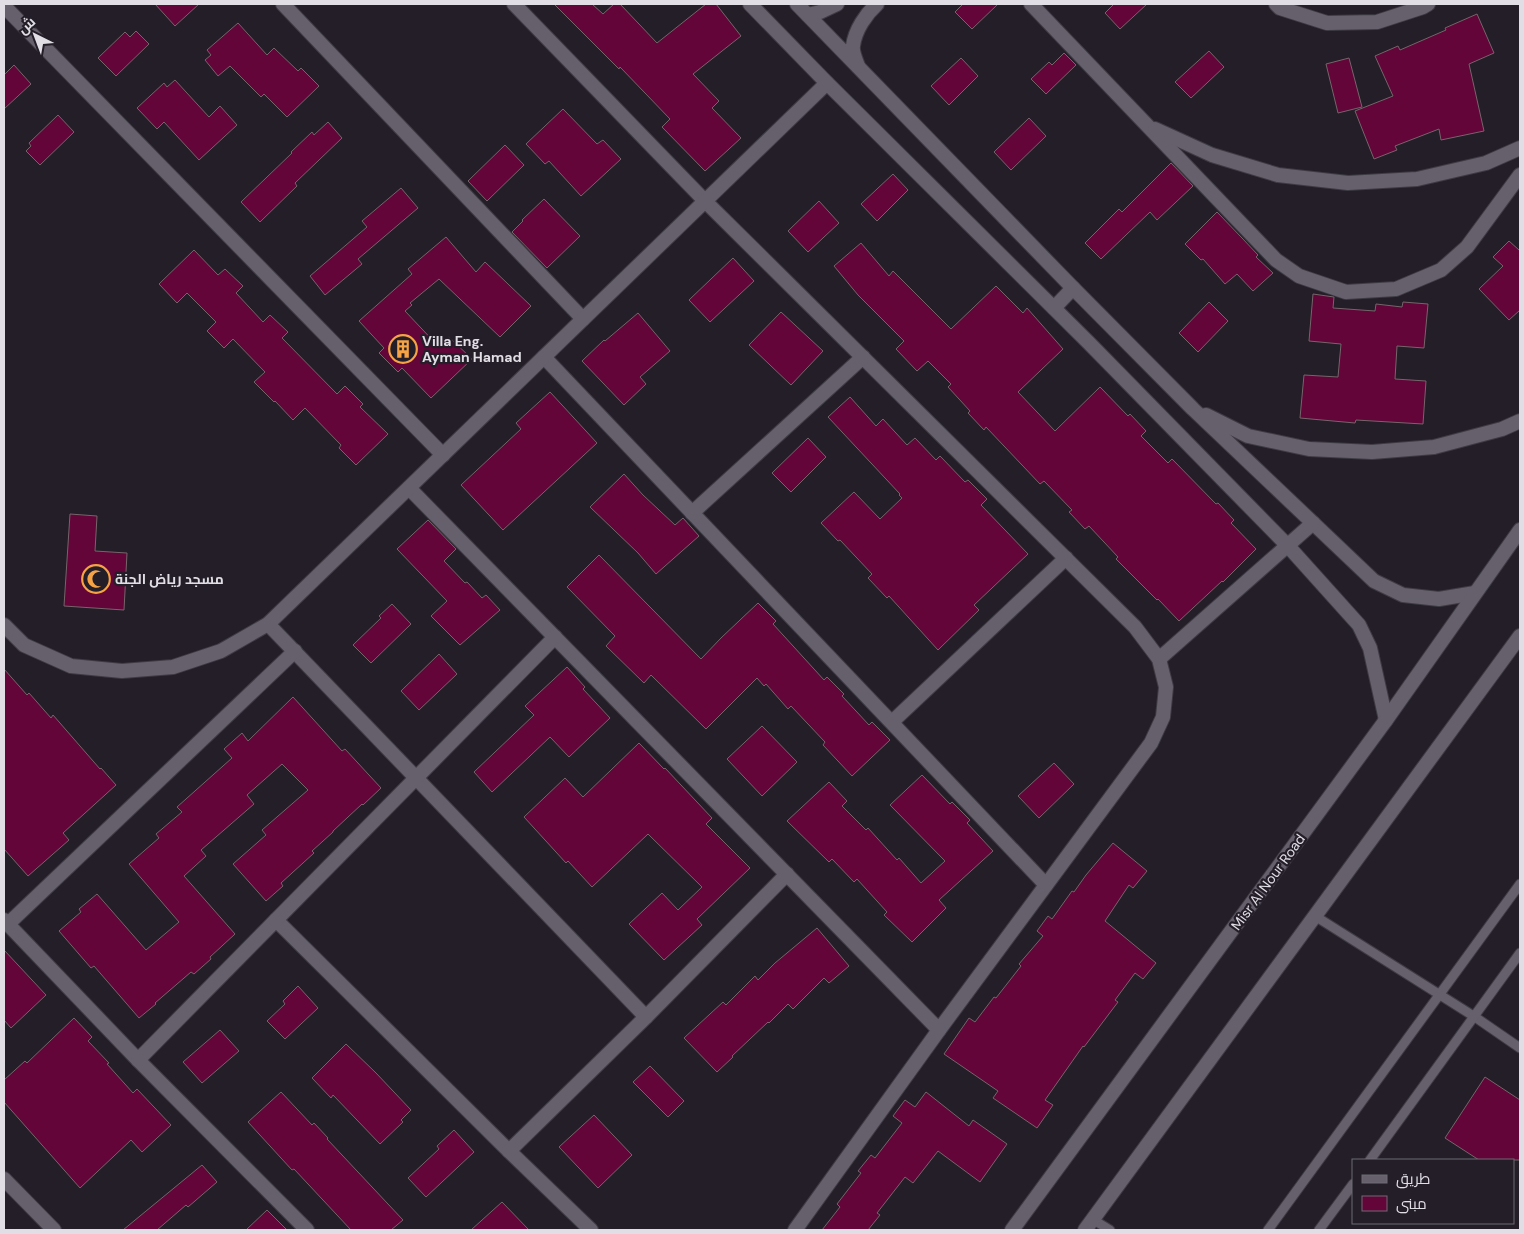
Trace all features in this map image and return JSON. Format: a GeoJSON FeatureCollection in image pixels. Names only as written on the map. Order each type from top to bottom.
{"type":"FeatureCollection","features":[{"type":"Feature","properties":{"kind":"street"},"geometry":{"type":"LineString","coordinates":[[283,4],[582,319]]}},
{"type":"Feature","properties":{"kind":"street"},"geometry":{"type":"LineString","coordinates":[[514,4],[705,201],[1135,627],[1159,659],[1166,687],[1163,716],[1151,743],[939,1030],[795,1230]]}},
{"type":"Feature","properties":{"kind":"street"},"geometry":{"type":"LineString","coordinates":[[750,4],[1054,308],[1288,546],[1359,625],[1370,648],[1386,720]]}},
{"type":"Feature","properties":{"kind":"street"},"geometry":{"type":"LineString","coordinates":[[797,4],[1193,409],[1374,581],[1403,595],[1439,598],[1475,593]]}},
{"type":"Feature","properties":{"kind":"street"},"geometry":{"type":"LineString","coordinates":[[808,15],[837,4]]}},
{"type":"Feature","properties":{"kind":"street"},"geometry":{"type":"LineString","coordinates":[[858,67],[853,47],[859,29],[868,12],[877,4]]}},
{"type":"Feature","properties":{"kind":"street"},"geometry":{"type":"LineString","coordinates":[[1031,4],[1276,260],[1299,276],[1346,292],[1396,289],[1441,270],[1467,248],[1520,176]]}},
{"type":"Feature","properties":{"kind":"street"},"geometry":{"type":"LineString","coordinates":[[1276,4],[1280,8],[1327,23],[1376,22],[1428,4]]}},
{"type":"Feature","properties":{"kind":"street"},"geometry":{"type":"LineString","coordinates":[[4,6],[443,455]]}},
{"type":"Feature","properties":{"kind":"street"},"geometry":{"type":"LineString","coordinates":[[4,625],[24,645],[71,666],[122,672],[173,667],[213,654],[268,624],[827,83]]}},
{"type":"Feature","properties":{"kind":"street"},"geometry":{"type":"LineString","coordinates":[[1148,126],[1212,156],[1278,175],[1348,183],[1418,179],[1486,163],[1520,148]]}},
{"type":"Feature","properties":{"kind":"street"},"geometry":{"type":"LineString","coordinates":[[1054,308],[1073,288]]}},
{"type":"Feature","properties":{"kind":"street"},"geometry":{"type":"LineString","coordinates":[[544,357],[1046,885]]}},
{"type":"Feature","properties":{"kind":"street"},"geometry":{"type":"LineString","coordinates":[[692,513],[863,357]]}},
{"type":"Feature","properties":{"kind":"street"},"geometry":{"type":"LineString","coordinates":[[1193,409],[1248,436],[1309,448],[1372,452],[1434,447],[1502,429],[1520,421]]}},
{"type":"Feature","properties":{"kind":"street"},"geometry":{"type":"LineString","coordinates":[[409,488],[939,1030]]}},
{"type":"Feature","properties":{"kind":"street"},"geometry":{"type":"LineString","coordinates":[[1159,659],[1313,523]]}},
{"type":"Feature","properties":{"kind":"street","name":"Misr Al Nour Road"},"geometry":{"type":"LineString","coordinates":[[1012,1230],[1386,720],[1520,530]]}},
{"type":"Feature","properties":{"kind":"street"},"geometry":{"type":"LineString","coordinates":[[892,722],[1066,558]]}},
{"type":"Feature","properties":{"kind":"street"},"geometry":{"type":"LineString","coordinates":[[268,624],[646,1017]]}},
{"type":"Feature","properties":{"kind":"street"},"geometry":{"type":"LineString","coordinates":[[1088,1225],[1520,636]]}},
{"type":"Feature","properties":{"kind":"street"},"geometry":{"type":"LineString","coordinates":[[138,1060],[555,637]]}},
{"type":"Feature","properties":{"kind":"street"},"geometry":{"type":"LineString","coordinates":[[295,651],[6,922],[138,1060],[307,1230]]}},
{"type":"Feature","properties":{"kind":"street"},"geometry":{"type":"LineString","coordinates":[[509,1151],[646,1017],[787,874]]}},
{"type":"Feature","properties":{"kind":"street"},"geometry":{"type":"LineString","coordinates":[[276,920],[591,1230]]}},
{"type":"Feature","properties":{"kind":"street"},"geometry":{"type":"LineString","coordinates":[[4,1179],[54,1230]]}},
{"type":"Feature","properties":{"kind":"lane"},"geometry":{"type":"LineString","coordinates":[[1268,1230],[1520,884]]}},
{"type":"Feature","properties":{"kind":"lane"},"geometry":{"type":"LineString","coordinates":[[1315,916],[1520,1048]]}},
{"type":"Feature","properties":{"kind":"lane"},"geometry":{"type":"LineString","coordinates":[[1371,1159],[1520,953]]}},
{"type":"Feature","properties":{"kind":"lane"},"geometry":{"type":"LineString","coordinates":[[1319,1230],[1352,1185]]}},
{"type":"Feature","properties":{"kind":"lane"},"geometry":{"type":"LineString","coordinates":[[1088,1225],[1110,1230]]}},
{"type":"Feature","properties":{"kind":"building"},"geometry":{"type":"Polygon","coordinates":[[[155,4],[199,4],[175,26],[155,4]]]}},
{"type":"Feature","properties":{"kind":"building"},"geometry":{"type":"Polygon","coordinates":[[[554,4],[592,4],[603,14],[614,4],[620,4],[657,43],[706,4],[716,4],[741,36],[693,74],[719,101],[712,108],[741,138],[705,171],[662,127],[670,119],[620,67],[619,69],[554,4]]]}},
{"type":"Feature","properties":{"kind":"building"},"geometry":{"type":"Polygon","coordinates":[[[963,4],[998,4],[972,29],[955,12],[963,4]]]}},
{"type":"Feature","properties":{"kind":"building"},"geometry":{"type":"Polygon","coordinates":[[[1114,4],[1147,4],[1120,29],[1105,13],[1114,4]]]}},
{"type":"Feature","properties":{"kind":"building"},"geometry":{"type":"Polygon","coordinates":[[[1477,14],[1494,53],[1469,64],[1484,131],[1441,140],[1439,129],[1395,146],[1397,150],[1374,159],[1355,111],[1393,96],[1375,56],[1398,46],[1400,50],[1477,14]]]}},
{"type":"Feature","properties":{"kind":"building"},"geometry":{"type":"Polygon","coordinates":[[[238,23],[267,55],[274,48],[298,71],[301,68],[319,86],[287,117],[264,94],[261,97],[230,66],[218,76],[205,60],[211,55],[207,50],[238,23]]]}},
{"type":"Feature","properties":{"kind":"building"},"geometry":{"type":"Polygon","coordinates":[[[136,31],[149,44],[116,76],[98,58],[125,32],[130,37],[136,31]]]}},
{"type":"Feature","properties":{"kind":"building"},"geometry":{"type":"Polygon","coordinates":[[[1209,51],[1224,67],[1191,98],[1175,82],[1209,51]]]}},
{"type":"Feature","properties":{"kind":"building"},"geometry":{"type":"Polygon","coordinates":[[[1064,53],[1076,65],[1046,94],[1031,79],[1049,62],[1052,65],[1064,53]]]}},
{"type":"Feature","properties":{"kind":"building"},"geometry":{"type":"Polygon","coordinates":[[[961,58],[978,76],[949,105],[931,86],[961,58]]]}},
{"type":"Feature","properties":{"kind":"building"},"geometry":{"type":"Polygon","coordinates":[[[1349,58],[1362,107],[1338,113],[1326,64],[1349,58]]]}},
{"type":"Feature","properties":{"kind":"building"},"geometry":{"type":"Polygon","coordinates":[[[14,65],[31,84],[4,109],[4,75],[14,65]]]}},
{"type":"Feature","properties":{"kind":"building"},"geometry":{"type":"Polygon","coordinates":[[[175,80],[209,117],[220,106],[237,125],[199,160],[164,122],[157,129],[137,108],[164,83],[167,87],[175,80]]]}},
{"type":"Feature","properties":{"kind":"building"},"geometry":{"type":"Polygon","coordinates":[[[563,109],[597,144],[603,140],[621,159],[581,196],[549,161],[545,164],[526,144],[563,109]]]}},
{"type":"Feature","properties":{"kind":"building"},"geometry":{"type":"Polygon","coordinates":[[[58,115],[74,132],[40,165],[26,151],[31,146],[29,143],[58,115]]]}},
{"type":"Feature","properties":{"kind":"building"},"geometry":{"type":"Polygon","coordinates":[[[1029,118],[1046,136],[1011,170],[994,152],[1029,118]]]}},
{"type":"Feature","properties":{"kind":"building"},"geometry":{"type":"Polygon","coordinates":[[[328,122],[342,138],[295,183],[297,186],[260,222],[241,202],[312,132],[314,135],[328,122]]]}},
{"type":"Feature","properties":{"kind":"building"},"geometry":{"type":"Polygon","coordinates":[[[505,145],[524,165],[487,201],[468,181],[505,145]]]}},
{"type":"Feature","properties":{"kind":"building"},"geometry":{"type":"Polygon","coordinates":[[[1171,163],[1193,186],[1157,220],[1150,212],[1101,259],[1085,243],[1119,209],[1122,212],[1171,163]]]}},
{"type":"Feature","properties":{"kind":"building"},"geometry":{"type":"Polygon","coordinates":[[[893,174],[908,190],[877,221],[861,204],[893,174]]]}},
{"type":"Feature","properties":{"kind":"building"},"geometry":{"type":"Polygon","coordinates":[[[401,188],[418,208],[358,259],[362,264],[325,295],[310,276],[367,227],[362,221],[401,188]]]}},
{"type":"Feature","properties":{"kind":"building"},"geometry":{"type":"Polygon","coordinates":[[[544,199],[580,236],[547,268],[512,232],[544,199]]]}},
{"type":"Feature","properties":{"kind":"building"},"geometry":{"type":"Polygon","coordinates":[[[819,201],[839,223],[808,252],[788,231],[819,201]]]}},
{"type":"Feature","properties":{"kind":"building"},"geometry":{"type":"Polygon","coordinates":[[[1217,212],[1258,255],[1256,257],[1273,273],[1253,291],[1237,274],[1225,284],[1203,259],[1201,260],[1185,244],[1217,212]]]}},
{"type":"Feature","properties":{"kind":"building"},"geometry":{"type":"Polygon","coordinates":[[[446,237],[476,272],[485,262],[531,306],[500,337],[439,279],[410,303],[412,305],[405,311],[438,346],[449,337],[472,359],[431,398],[402,368],[398,372],[379,353],[384,348],[359,321],[412,274],[408,269],[446,237]]]}},
{"type":"Feature","properties":{"kind":"building"},"geometry":{"type":"Polygon","coordinates":[[[1509,241],[1520,249],[1520,310],[1509,320],[1479,289],[1503,266],[1493,257],[1509,241]]]}},
{"type":"Feature","properties":{"kind":"building"},"geometry":{"type":"Polygon","coordinates":[[[861,243],[889,276],[893,271],[951,329],[996,286],[1023,313],[1027,308],[1063,349],[1018,392],[1055,431],[1100,387],[1128,416],[1130,414],[1146,431],[1141,436],[1168,463],[1172,459],[1216,504],[1218,503],[1234,520],[1231,523],[1256,549],[1223,582],[1179,621],[1116,559],[1118,557],[1089,526],[1085,529],[1069,512],[1072,510],[1044,481],[1040,484],[986,427],[984,430],[948,387],[951,384],[928,361],[917,371],[896,349],[904,341],[858,295],[834,266],[861,243]]]}},
{"type":"Feature","properties":{"kind":"building"},"geometry":{"type":"Polygon","coordinates":[[[194,250],[218,275],[225,269],[243,286],[236,293],[263,322],[270,315],[288,332],[282,338],[337,394],[345,386],[363,404],[360,407],[388,434],[356,465],[339,448],[341,445],[305,408],[293,420],[254,382],[265,372],[233,339],[224,348],[207,331],[216,322],[187,293],[177,303],[159,284],[194,250]]]}},
{"type":"Feature","properties":{"kind":"building"},"geometry":{"type":"Polygon","coordinates":[[[733,258],[754,281],[710,322],[689,300],[733,258]]]}},
{"type":"Feature","properties":{"kind":"building"},"geometry":{"type":"Polygon","coordinates":[[[1313,294],[1334,297],[1333,308],[1375,311],[1376,304],[1402,307],[1403,302],[1428,304],[1424,348],[1397,346],[1395,379],[1426,381],[1423,424],[1356,420],[1355,423],[1300,418],[1304,375],[1338,377],[1341,344],[1309,341],[1313,294]]]}},
{"type":"Feature","properties":{"kind":"building"},"geometry":{"type":"Polygon","coordinates":[[[1209,302],[1228,321],[1198,352],[1179,333],[1209,302]]]}},
{"type":"Feature","properties":{"kind":"building"},"geometry":{"type":"Polygon","coordinates":[[[781,312],[823,351],[791,385],[749,345],[781,312]]]}},
{"type":"Feature","properties":{"kind":"building"},"geometry":{"type":"Polygon","coordinates":[[[638,313],[670,351],[640,377],[646,384],[624,405],[582,361],[604,340],[638,313]]]}},
{"type":"Feature","properties":{"kind":"building"},"geometry":{"type":"Polygon","coordinates":[[[550,392],[597,443],[503,530],[461,485],[521,429],[516,423],[550,392]]]}},
{"type":"Feature","properties":{"kind":"building"},"geometry":{"type":"Polygon","coordinates":[[[850,397],[876,426],[883,419],[907,445],[915,438],[936,460],[940,456],[965,482],[968,480],[987,499],[981,505],[1028,554],[974,605],[979,610],[938,650],[889,596],[887,598],[868,578],[872,574],[821,523],[854,492],[880,519],[902,498],[828,417],[850,397]]]}},
{"type":"Feature","properties":{"kind":"building"},"geometry":{"type":"Polygon","coordinates":[[[808,438],[826,457],[791,492],[772,473],[808,438]]]}},
{"type":"Feature","properties":{"kind":"building"},"geometry":{"type":"Polygon","coordinates":[[[624,474],[675,525],[683,518],[699,536],[656,574],[638,553],[590,507],[624,474]]]}},
{"type":"Feature","properties":{"kind":"building","name":"مسجد رياض الجنة"},"geometry":{"type":"Polygon","coordinates":[[[70,514],[97,516],[95,551],[127,553],[124,610],[64,606],[70,514]]]}},
{"type":"Feature","properties":{"kind":"building"},"geometry":{"type":"Polygon","coordinates":[[[428,520],[456,549],[444,561],[482,598],[486,595],[500,610],[460,645],[431,616],[447,601],[397,549],[428,520]]]}},
{"type":"Feature","properties":{"kind":"building"},"geometry":{"type":"Polygon","coordinates":[[[599,555],[701,659],[758,603],[776,621],[773,624],[824,680],[827,677],[844,694],[842,696],[869,725],[872,722],[890,740],[852,776],[823,745],[825,742],[791,706],[788,709],[766,684],[764,686],[757,678],[706,729],[651,675],[644,683],[606,646],[615,636],[567,587],[599,555]]]}},
{"type":"Feature","properties":{"kind":"building"},"geometry":{"type":"Polygon","coordinates":[[[392,604],[411,624],[371,663],[353,645],[381,618],[379,616],[392,604]]]}},
{"type":"Feature","properties":{"kind":"building"},"geometry":{"type":"Polygon","coordinates":[[[439,654],[457,674],[419,710],[401,691],[439,654]]]}},
{"type":"Feature","properties":{"kind":"building"},"geometry":{"type":"Polygon","coordinates":[[[567,667],[585,687],[583,689],[610,718],[569,757],[550,737],[492,792],[474,772],[534,715],[525,706],[567,667]]]}},
{"type":"Feature","properties":{"kind":"building"},"geometry":{"type":"Polygon","coordinates":[[[4,669],[51,718],[53,715],[116,785],[63,833],[69,840],[28,876],[4,849],[4,669]]]}},
{"type":"Feature","properties":{"kind":"building"},"geometry":{"type":"Polygon","coordinates":[[[293,697],[342,751],[345,749],[381,788],[312,851],[314,853],[281,883],[283,886],[266,901],[233,864],[266,835],[262,830],[308,790],[282,764],[247,795],[254,804],[201,850],[206,856],[184,876],[235,934],[194,974],[191,972],[139,1018],[94,966],[91,968],[59,931],[81,912],[79,909],[97,894],[146,950],[179,922],[129,864],[159,838],[156,834],[182,812],[177,807],[232,758],[224,749],[242,733],[248,741],[293,697]]]}},
{"type":"Feature","properties":{"kind":"building"},"geometry":{"type":"Polygon","coordinates":[[[762,726],[797,762],[762,796],[727,759],[762,726]]]}},
{"type":"Feature","properties":{"kind":"building"},"geometry":{"type":"Polygon","coordinates":[[[639,743],[712,818],[706,824],[750,868],[697,919],[702,925],[664,960],[629,924],[662,893],[678,910],[702,887],[648,834],[592,887],[568,861],[566,863],[524,817],[565,778],[583,797],[639,743]]]}},
{"type":"Feature","properties":{"kind":"building"},"geometry":{"type":"Polygon","coordinates":[[[1054,763],[1074,784],[1039,818],[1018,796],[1054,763]]]}},
{"type":"Feature","properties":{"kind":"building"},"geometry":{"type":"Polygon","coordinates":[[[922,775],[950,804],[952,802],[970,820],[967,823],[993,851],[939,900],[946,908],[912,942],[884,915],[887,912],[857,879],[854,882],[832,859],[829,862],[787,821],[829,782],[847,801],[842,806],[866,830],[868,828],[897,860],[899,858],[921,883],[945,861],[890,805],[922,775]]]}},
{"type":"Feature","properties":{"kind":"building"},"geometry":{"type":"Polygon","coordinates":[[[1113,843],[1147,871],[1133,888],[1129,885],[1105,921],[1156,963],[1143,979],[1135,973],[1115,1000],[1118,1002],[1083,1046],[1045,1100],[1053,1105],[1037,1128],[993,1098],[998,1091],[944,1054],[969,1018],[975,1022],[994,997],[996,998],[1021,966],[1019,964],[1043,936],[1037,931],[1048,916],[1052,919],[1072,891],[1074,892],[1113,843]]]}},
{"type":"Feature","properties":{"kind":"building"},"geometry":{"type":"Polygon","coordinates":[[[817,928],[849,966],[829,983],[824,978],[793,1009],[788,1004],[717,1072],[684,1038],[723,1002],[726,1005],[755,976],[758,980],[775,963],[817,928]]]}},
{"type":"Feature","properties":{"kind":"building"},"geometry":{"type":"Polygon","coordinates":[[[4,950],[46,995],[11,1028],[4,1020],[4,950]]]}},
{"type":"Feature","properties":{"kind":"building"},"geometry":{"type":"Polygon","coordinates":[[[298,986],[318,1008],[285,1039],[267,1021],[285,1004],[283,1001],[298,986]]]}},
{"type":"Feature","properties":{"kind":"building"},"geometry":{"type":"Polygon","coordinates":[[[74,1018],[92,1037],[88,1041],[133,1093],[137,1089],[171,1125],[142,1152],[131,1140],[80,1188],[4,1102],[4,1080],[25,1061],[27,1063],[74,1018]]]}},
{"type":"Feature","properties":{"kind":"building"},"geometry":{"type":"Polygon","coordinates":[[[220,1030],[239,1051],[202,1083],[183,1062],[220,1030]]]}},
{"type":"Feature","properties":{"kind":"building"},"geometry":{"type":"Polygon","coordinates":[[[346,1044],[411,1110],[401,1120],[403,1122],[380,1144],[333,1095],[331,1098],[312,1078],[346,1044]]]}},
{"type":"Feature","properties":{"kind":"building"},"geometry":{"type":"Polygon","coordinates":[[[650,1066],[684,1101],[668,1117],[633,1082],[650,1066]]]}},
{"type":"Feature","properties":{"kind":"building"},"geometry":{"type":"Polygon","coordinates":[[[1485,1077],[1520,1100],[1520,1160],[1477,1159],[1445,1138],[1485,1077]]]}},
{"type":"Feature","properties":{"kind":"building"},"geometry":{"type":"Polygon","coordinates":[[[281,1092],[312,1125],[314,1123],[403,1220],[391,1230],[351,1230],[294,1169],[292,1170],[248,1122],[281,1092]]]}},
{"type":"Feature","properties":{"kind":"building"},"geometry":{"type":"Polygon","coordinates":[[[926,1092],[969,1126],[973,1120],[1007,1144],[980,1182],[938,1151],[913,1183],[905,1177],[877,1213],[880,1215],[868,1230],[822,1230],[840,1207],[837,1204],[861,1173],[858,1171],[871,1155],[875,1158],[902,1123],[893,1116],[905,1100],[915,1107],[926,1092]]]}},
{"type":"Feature","properties":{"kind":"building"},"geometry":{"type":"Polygon","coordinates":[[[594,1115],[632,1155],[598,1188],[559,1147],[594,1115]]]}},
{"type":"Feature","properties":{"kind":"building"},"geometry":{"type":"Polygon","coordinates":[[[454,1130],[474,1152],[426,1197],[408,1178],[439,1149],[437,1146],[454,1130]]]}},
{"type":"Feature","properties":{"kind":"building"},"geometry":{"type":"Polygon","coordinates":[[[202,1165],[217,1182],[188,1207],[186,1205],[157,1230],[123,1230],[202,1165]]]}},
{"type":"Feature","properties":{"kind":"building"},"geometry":{"type":"Polygon","coordinates":[[[502,1202],[529,1230],[471,1230],[502,1202]]]}},
{"type":"Feature","properties":{"kind":"building"},"geometry":{"type":"Polygon","coordinates":[[[267,1210],[287,1230],[246,1230],[267,1210]]]}},
{"type":"Feature","properties":{"kind":"place","name":"Villa Eng. Ayman Hamad"},"geometry":{"type":"Point","coordinates":[403,349]}},
{"type":"Feature","properties":{"kind":"place","name":"مسجد رياض الجنة"},"geometry":{"type":"Point","coordinates":[96,579]}}]}
